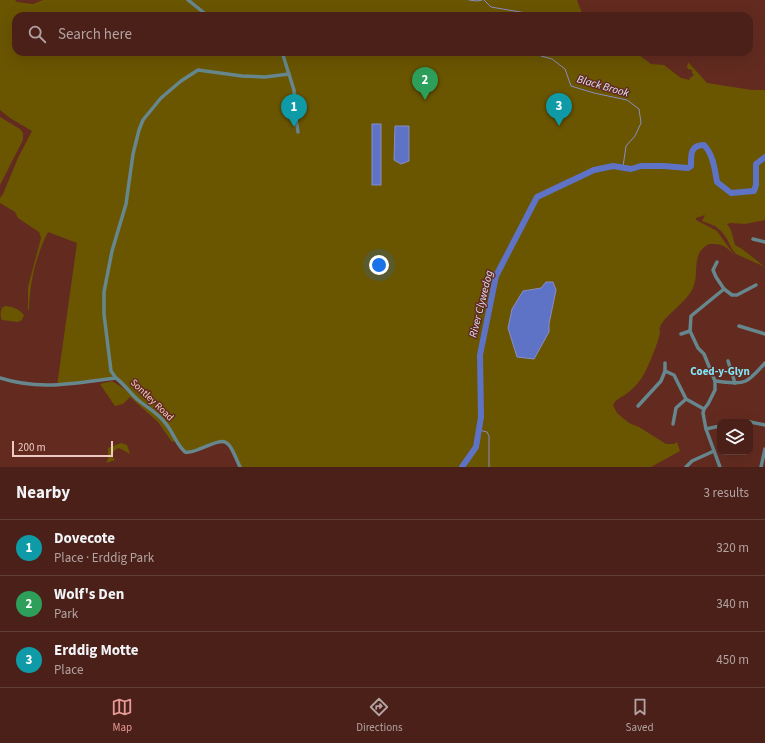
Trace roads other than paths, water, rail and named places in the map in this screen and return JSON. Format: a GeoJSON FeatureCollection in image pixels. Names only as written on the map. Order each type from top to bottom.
{"type":"FeatureCollection","features":[{"type":"Feature","properties":{"kind":"street"},"geometry":{"type":"LineString","coordinates":[[188,0],[203,12]]}},
{"type":"Feature","properties":{"kind":"street"},"geometry":{"type":"LineString","coordinates":[[283,56],[294,90],[294,112],[298,132]]}},
{"type":"Feature","properties":{"kind":"street"},"geometry":{"type":"LineString","coordinates":[[116,378],[111,371],[104,314],[104,292],[112,251],[126,204],[133,154],[143,120],[161,98],[181,81],[198,70],[242,76],[265,77],[289,74]]}},
{"type":"Feature","properties":{"kind":"street"},"geometry":{"type":"LineString","coordinates":[[753,239],[765,242]]}},
{"type":"Feature","properties":{"kind":"street"},"geometry":{"type":"LineString","coordinates":[[717,262],[713,270],[724,289],[732,295],[737,295],[756,285]]}},
{"type":"Feature","properties":{"kind":"street"},"geometry":{"type":"LineString","coordinates":[[720,467],[706,429],[704,409],[715,390],[715,381],[704,354],[698,348],[690,331],[691,316],[724,289]]}},
{"type":"Feature","properties":{"kind":"street"},"geometry":{"type":"LineString","coordinates":[[739,326],[745,326],[765,334]]}},
{"type":"Feature","properties":{"kind":"street"},"geometry":{"type":"LineString","coordinates":[[681,334],[690,331]]}},
{"type":"Feature","properties":{"kind":"street"},"geometry":{"type":"LineString","coordinates":[[728,361],[735,383]]}},
{"type":"Feature","properties":{"kind":"street"},"geometry":{"type":"LineString","coordinates":[[715,381],[743,383],[754,376],[765,362]]}},
{"type":"Feature","properties":{"kind":"street"},"geometry":{"type":"LineString","coordinates":[[638,406],[661,380],[666,370],[665,363]]}},
{"type":"Feature","properties":{"kind":"street"},"geometry":{"type":"LineString","coordinates":[[666,370],[674,375],[686,399],[704,409]]}},
{"type":"Feature","properties":{"kind":"street","name":"Sontley Road"},"geometry":{"type":"LineString","coordinates":[[0,378],[17,384],[57,386],[116,378],[167,424],[181,448],[185,452],[191,452],[221,441],[227,442],[231,446],[240,467]]}},
{"type":"Feature","properties":{"kind":"street"},"geometry":{"type":"LineString","coordinates":[[673,424],[676,408],[686,399]]}},
{"type":"Feature","properties":{"kind":"street"},"geometry":{"type":"LineString","coordinates":[[753,423],[765,425]]}},
{"type":"Feature","properties":{"kind":"street"},"geometry":{"type":"LineString","coordinates":[[706,429],[717,427]]}},
{"type":"Feature","properties":{"kind":"street"},"geometry":{"type":"LineString","coordinates":[[760,464],[765,449]]}},
{"type":"Feature","properties":{"kind":"street"},"geometry":{"type":"LineString","coordinates":[[686,467],[692,462],[714,451]]}},
{"type":"Feature","properties":{"kind":"water"},"geometry":{"type":"Polygon","coordinates":[[[372,124],[381,124],[381,185],[372,185],[372,124]]]}},
{"type":"Feature","properties":{"kind":"water"},"geometry":{"type":"Polygon","coordinates":[[[395,126],[409,126],[409,161],[401,164],[394,160],[395,126]]]}},
{"type":"Feature","properties":{"kind":"water"},"geometry":{"type":"Polygon","coordinates":[[[546,282],[553,282],[556,290],[549,324],[549,332],[534,359],[517,357],[508,328],[512,309],[523,291],[541,288],[546,282]]]}},
{"type":"Feature","properties":{"kind":"waterway"},"geometry":{"type":"LineString","coordinates":[[469,0],[482,0]]}},
{"type":"Feature","properties":{"kind":"waterway","name":"Black Brook"},"geometry":{"type":"LineString","coordinates":[[484,0],[491,7],[520,12]]}},
{"type":"Feature","properties":{"kind":"waterway","name":"Black Brook"},"geometry":{"type":"LineString","coordinates":[[541,56],[552,59],[565,69],[571,86],[594,93],[627,100],[639,109],[641,123],[635,136],[626,146],[623,167]]}},
{"type":"Feature","properties":{"kind":"waterway","name":"River Clywedog"},"geometry":{"type":"LineString","coordinates":[[462,467],[476,447],[481,417],[480,355],[496,276],[537,197],[594,170],[613,166],[631,169],[641,166],[688,168],[691,166],[692,151],[699,145],[704,145],[712,157],[717,182],[731,193],[754,191],[756,185],[756,164],[765,157]]}},
{"type":"Feature","properties":{"kind":"waterway"},"geometry":{"type":"LineString","coordinates":[[479,430],[487,432],[489,436],[489,467]]}},
{"type":"Feature","properties":{"kind":"place","name":"Wolf's Den"},"geometry":{"type":"Point","coordinates":[425,100]}},
{"type":"Feature","properties":{"kind":"place","name":"Erddig Motte"},"geometry":{"type":"Point","coordinates":[559,126]}},
{"type":"Feature","properties":{"kind":"place","name":"Dovecote"},"geometry":{"type":"Point","coordinates":[294,127]}},
{"type":"Feature","properties":{"kind":"district","name":"Coed-y-Glyn"},"geometry":{"type":"Point","coordinates":[720,371]}}]}
